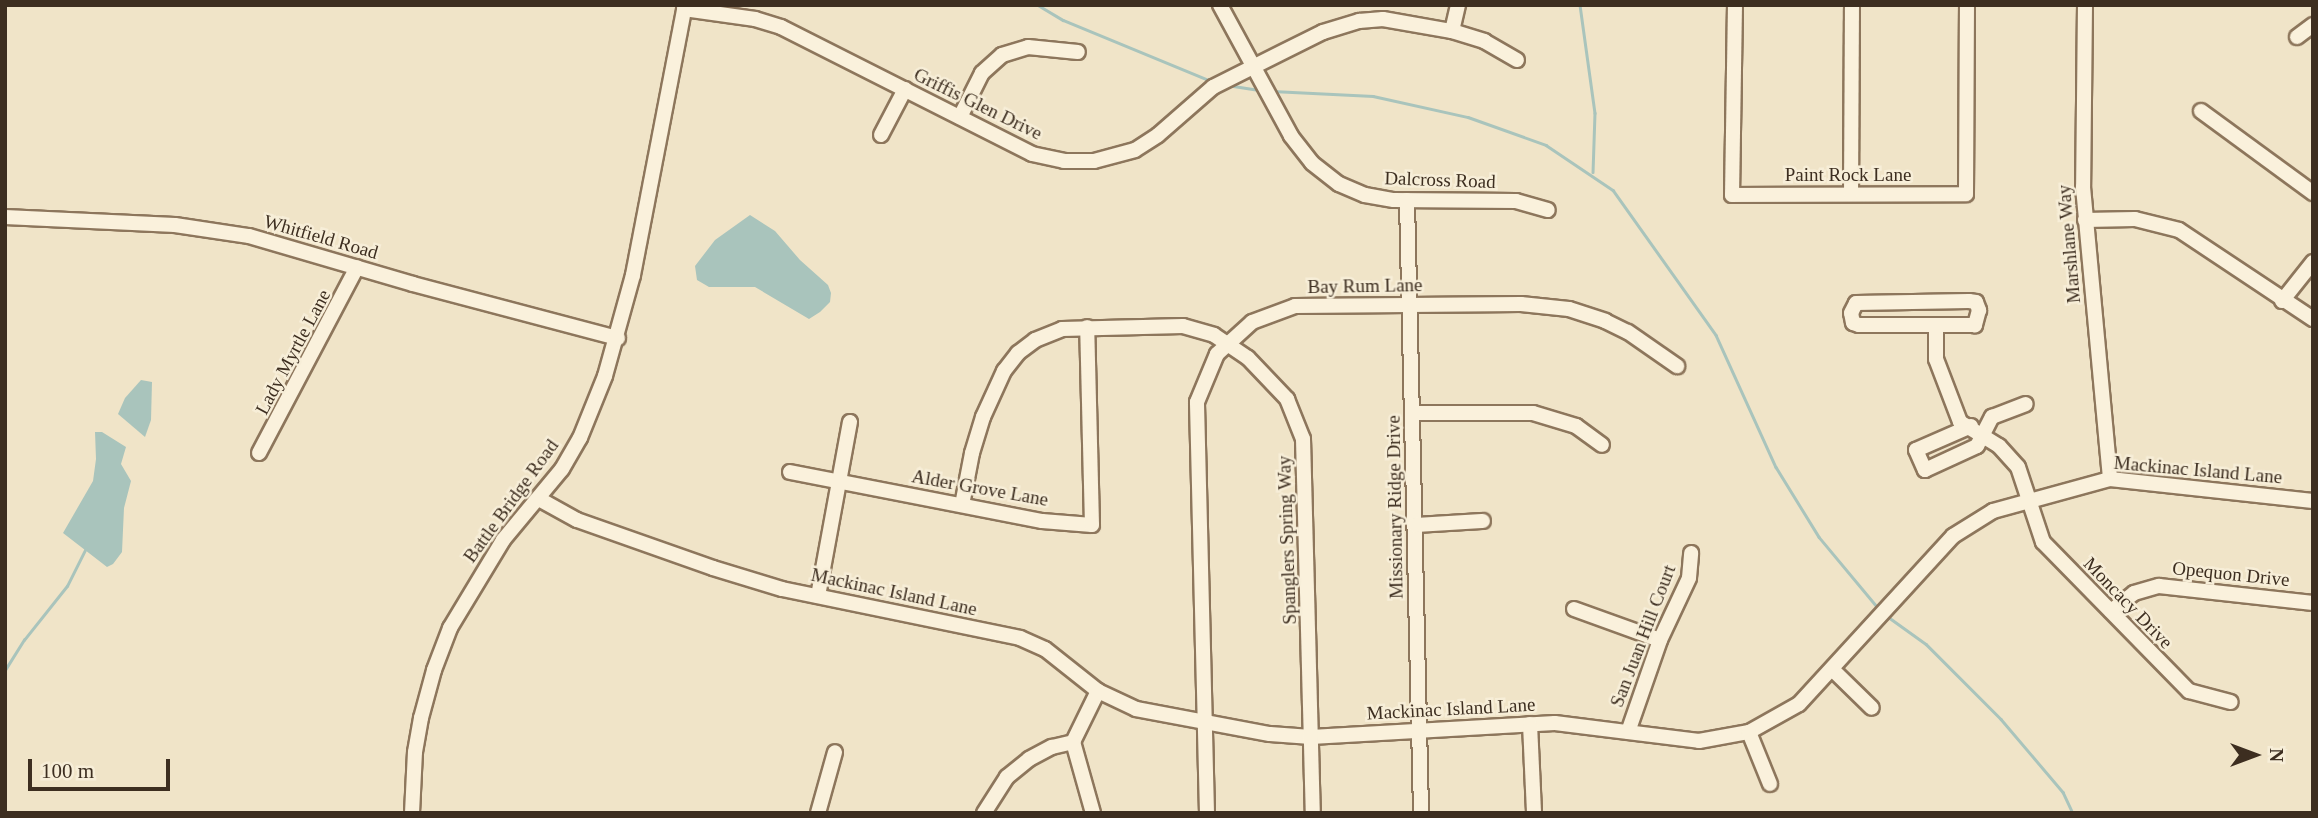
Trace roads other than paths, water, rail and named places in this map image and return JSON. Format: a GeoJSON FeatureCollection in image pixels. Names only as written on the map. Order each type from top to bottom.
{"type":"FeatureCollection","features":[{"type":"Feature","properties":{"kind":"street","name":"Dalcross Road"},"geometry":{"type":"LineString","coordinates":[[1220,5],[1291,136],[1312,163],[1352,190],[1407,201],[1516,201],[1548,210]]}},
{"type":"Feature","properties":{"kind":"street"},"geometry":{"type":"LineString","coordinates":[[1452,31],[1458,5]]}},
{"type":"Feature","properties":{"kind":"street","name":"Paint Rock Lane"},"geometry":{"type":"LineString","coordinates":[[1735,5],[1732,195],[1966,194],[1967,5]]}},
{"type":"Feature","properties":{"kind":"street"},"geometry":{"type":"LineString","coordinates":[[1851,194],[1852,5]]}},
{"type":"Feature","properties":{"kind":"street","name":"Marshlane Way"},"geometry":{"type":"LineString","coordinates":[[2085,5],[2082,187],[2110,479]]}},
{"type":"Feature","properties":{"kind":"street","name":"Griffis Glen Drive"},"geometry":{"type":"LineString","coordinates":[[684,7],[757,12],[781,27],[1032,154],[1064,161],[1094,161],[1123,154],[1147,143],[1213,88],[1323,32],[1359,21],[1383,19],[1452,31],[1484,41],[1517,60]]}},
{"type":"Feature","properties":{"kind":"street","name":"Battle Bridge Road"},"geometry":{"type":"LineString","coordinates":[[412,813],[415,752],[421,718],[449,631],[503,540],[562,470],[580,438],[618,338],[634,275],[684,7]]}},
{"type":"Feature","properties":{"kind":"street"},"geometry":{"type":"LineString","coordinates":[[2297,37],[2313,25]]}},
{"type":"Feature","properties":{"kind":"street"},"geometry":{"type":"LineString","coordinates":[[960,117],[982,73],[1002,55],[1028,47],[1078,52]]}},
{"type":"Feature","properties":{"kind":"street"},"geometry":{"type":"LineString","coordinates":[[881,135],[905,89]]}},
{"type":"Feature","properties":{"kind":"street"},"geometry":{"type":"LineString","coordinates":[[2201,111],[2313,193]]}},
{"type":"Feature","properties":{"kind":"street","name":"Missionary Ridge Drive"},"geometry":{"type":"LineString","coordinates":[[1407,201],[1421,813]]}},
{"type":"Feature","properties":{"kind":"street","name":"Whitfield Road"},"geometry":{"type":"LineString","coordinates":[[5,217],[175,225],[249,236],[618,338]]}},
{"type":"Feature","properties":{"kind":"street"},"geometry":{"type":"LineString","coordinates":[[2085,220],[2135,219],[2179,230],[2282,301],[2313,319]]}},
{"type":"Feature","properties":{"kind":"street"},"geometry":{"type":"LineString","coordinates":[[2282,301],[2313,262]]}},
{"type":"Feature","properties":{"kind":"street","name":"Lady Myrtle Lane"},"geometry":{"type":"LineString","coordinates":[[259,453],[358,267]]}},
{"type":"Feature","properties":{"kind":"street"},"geometry":{"type":"LineString","coordinates":[[1976,302],[1979,318],[1975,325],[1936,325],[1859,326],[1853,323],[1851,307],[1856,303],[1976,302]]}},
{"type":"Feature","properties":{"kind":"street","name":"Bay Rum Lane"},"geometry":{"type":"LineString","coordinates":[[1207,813],[1197,402],[1217,354],[1252,322],[1295,306],[1521,304],[1569,309],[1628,332],[1677,366]]}},
{"type":"Feature","properties":{"kind":"street","name":"Moncacy Drive"},"geometry":{"type":"LineString","coordinates":[[1936,325],[1936,359],[1960,422],[1977,430],[2008,454],[2018,467],[2043,542],[2189,691],[2231,702]]}},
{"type":"Feature","properties":{"kind":"street","name":"Spanglers Spring Way"},"geometry":{"type":"LineString","coordinates":[[962,505],[975,441],[1011,361],[1026,346],[1048,333],[1087,327],[1183,326],[1204,330],[1230,343],[1287,399],[1303,439],[1313,813]]}},
{"type":"Feature","properties":{"kind":"street","name":"Alder Grove Lane"},"geometry":{"type":"LineString","coordinates":[[790,472],[1042,521],[1092,525],[1087,327]]}},
{"type":"Feature","properties":{"kind":"street"},"geometry":{"type":"LineString","coordinates":[[1977,430],[1992,417],[2026,404]]}},
{"type":"Feature","properties":{"kind":"street"},"geometry":{"type":"LineString","coordinates":[[1412,413],[1533,413],[1576,426],[1602,445]]}},
{"type":"Feature","properties":{"kind":"street"},"geometry":{"type":"LineString","coordinates":[[818,596],[850,422]]}},
{"type":"Feature","properties":{"kind":"street","name":"Mackinac Island Lane"},"geometry":{"type":"LineString","coordinates":[[539,499],[577,520],[699,564],[818,596],[1020,638],[1045,649],[1098,691],[1136,709],[1270,734],[1311,737],[1570,724],[1699,741],[1749,732],[1799,704],[1953,536],[1980,517],[2028,500],[2110,479],[2313,501]]}},
{"type":"Feature","properties":{"kind":"street"},"geometry":{"type":"LineString","coordinates":[[1415,525],[1483,521]]}},
{"type":"Feature","properties":{"kind":"street","name":"San Juan Hill Court"},"geometry":{"type":"LineString","coordinates":[[1628,732],[1660,640],[1689,578],[1691,553]]}},
{"type":"Feature","properties":{"kind":"street","name":"Opequon Drive"},"geometry":{"type":"LineString","coordinates":[[2111,611],[2134,593],[2159,586],[2313,603]]}},
{"type":"Feature","properties":{"kind":"street"},"geometry":{"type":"LineString","coordinates":[[1574,608],[1660,640]]}},
{"type":"Feature","properties":{"kind":"street"},"geometry":{"type":"LineString","coordinates":[[1833,670],[1872,708]]}},
{"type":"Feature","properties":{"kind":"street"},"geometry":{"type":"LineString","coordinates":[[1093,813],[1073,743],[1098,691]]}},
{"type":"Feature","properties":{"kind":"street"},"geometry":{"type":"LineString","coordinates":[[1530,724],[1534,813]]}},
{"type":"Feature","properties":{"kind":"street"},"geometry":{"type":"LineString","coordinates":[[1749,732],[1770,784]]}},
{"type":"Feature","properties":{"kind":"street"},"geometry":{"type":"LineString","coordinates":[[984,813],[1007,777],[1028,759],[1052,747],[1073,743]]}},
{"type":"Feature","properties":{"kind":"street"},"geometry":{"type":"LineString","coordinates":[[818,813],[835,752]]}},
{"type":"Feature","properties":{"kind":"water"},"geometry":{"type":"Polygon","coordinates":[[[750,215],[775,231],[800,260],[828,285],[830,302],[820,312],[809,319],[755,287],[709,287],[697,280],[695,266],[715,240],[750,215]]]}},
{"type":"Feature","properties":{"kind":"water"},"geometry":{"type":"Polygon","coordinates":[[[141,380],[152,382],[151,420],[145,437],[118,414],[125,398],[141,380]]]}},
{"type":"Feature","properties":{"kind":"water"},"geometry":{"type":"Polygon","coordinates":[[[95,432],[102,432],[126,447],[121,464],[131,481],[124,508],[122,552],[113,564],[107,567],[63,533],[93,481],[96,459],[95,432]]]}},
{"type":"Feature","properties":{"kind":"waterway"},"geometry":{"type":"LineString","coordinates":[[1038,5],[1063,20],[1211,81]]}},
{"type":"Feature","properties":{"kind":"waterway"},"geometry":{"type":"LineString","coordinates":[[1580,5],[1595,113],[1593,172]]}},
{"type":"Feature","properties":{"kind":"waterway"},"geometry":{"type":"LineString","coordinates":[[1227,85],[1259,90]]}},
{"type":"Feature","properties":{"kind":"waterway"},"geometry":{"type":"LineString","coordinates":[[1272,91],[1373,96],[1468,117],[1546,145],[1613,190],[1716,335],[1776,467],[1819,537],[1879,609]]}},
{"type":"Feature","properties":{"kind":"waterway"},"geometry":{"type":"LineString","coordinates":[[5,670],[24,640],[67,586],[86,548]]}},
{"type":"Feature","properties":{"kind":"waterway"},"geometry":{"type":"LineString","coordinates":[[1887,616],[1926,644],[2001,719],[2063,792],[2073,813]]}}]}
